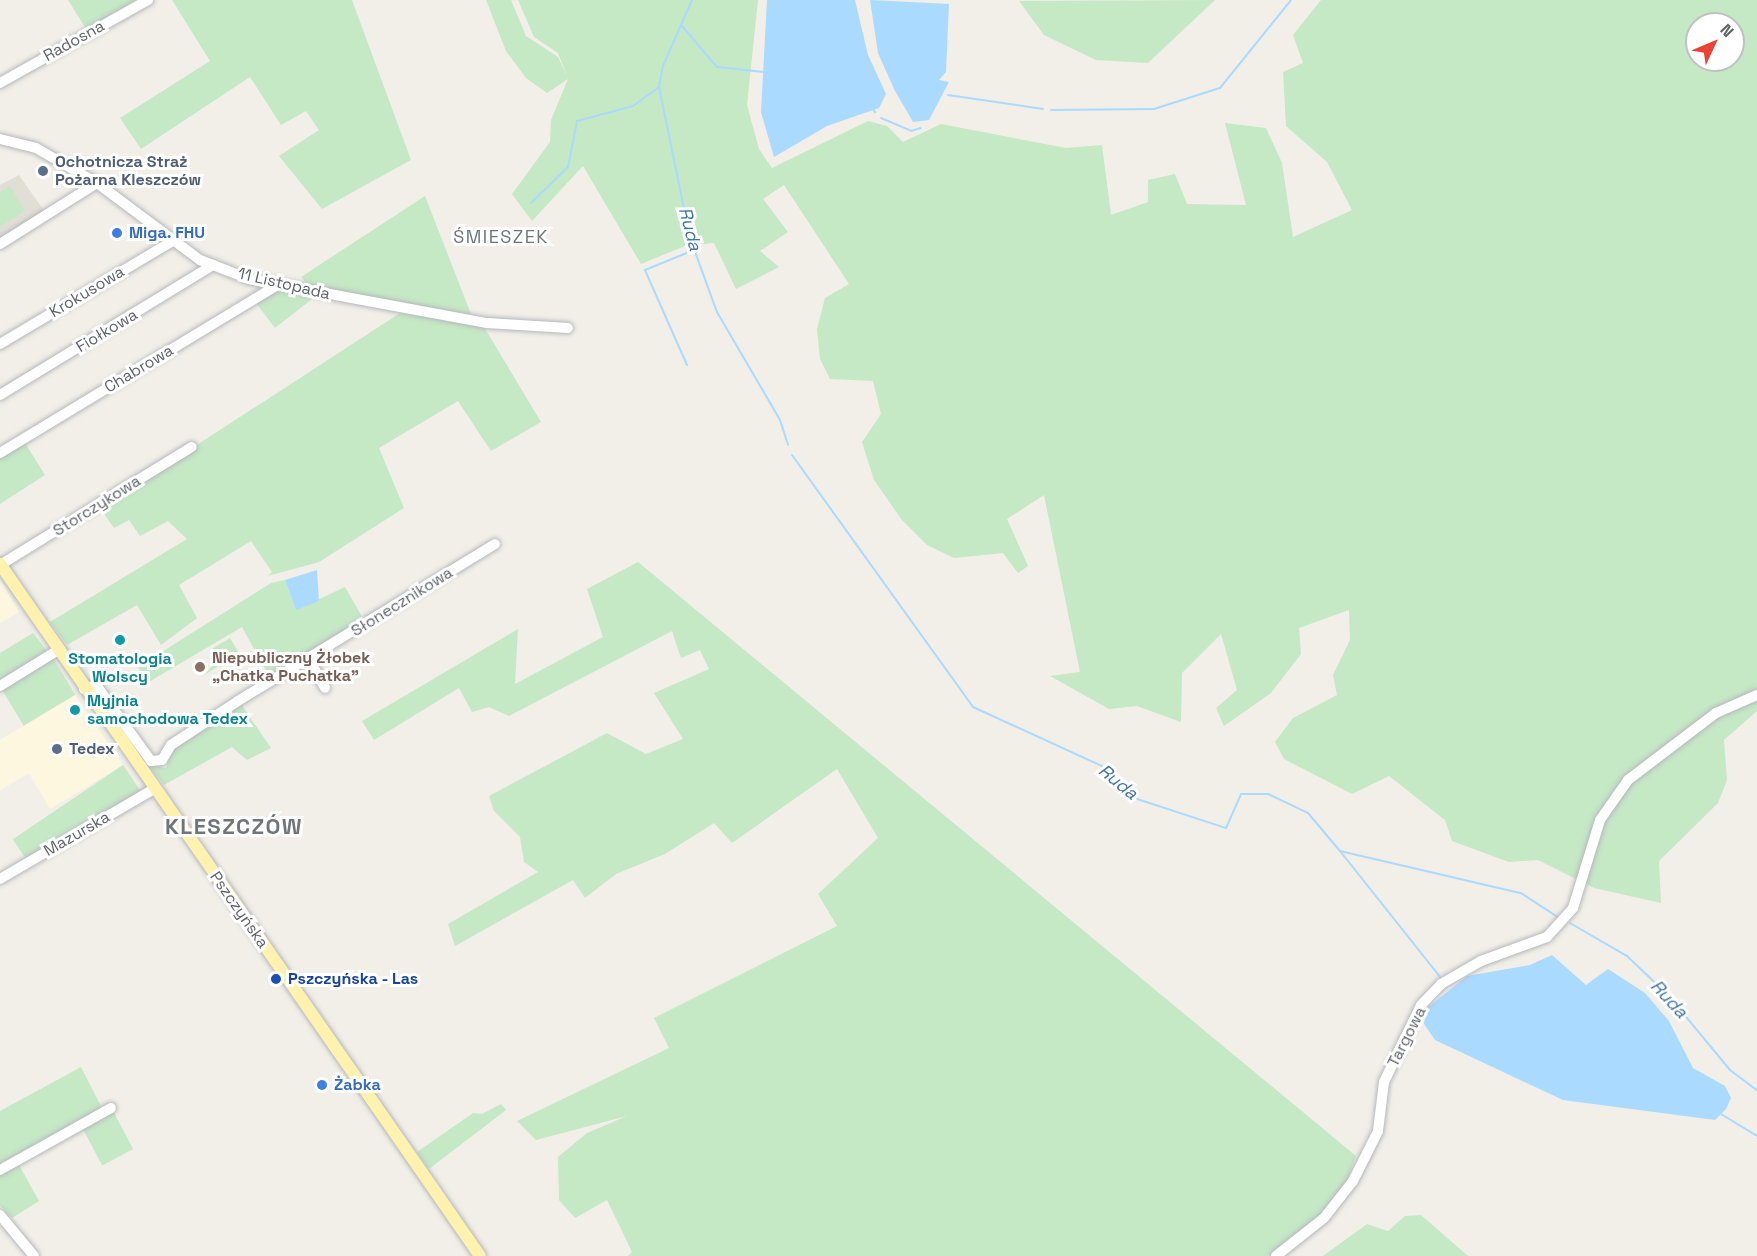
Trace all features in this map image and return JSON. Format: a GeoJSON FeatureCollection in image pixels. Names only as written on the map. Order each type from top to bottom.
{"type":"FeatureCollection","features":[{"type":"Feature","properties":{"kind":"main road","name":"Pszczyńska"},"geometry":{"type":"LineString","coordinates":[[0,565],[480,1256]]}},
{"type":"Feature","properties":{"kind":"street","name":"Radosna"},"geometry":{"type":"LineString","coordinates":[[0,83],[148,0]]}},
{"type":"Feature","properties":{"kind":"street","name":"11 Listopada"},"geometry":{"type":"LineString","coordinates":[[0,138],[36,148],[98,183],[173,241],[213,265],[277,285],[487,323],[568,328]]}},
{"type":"Feature","properties":{"kind":"street"},"geometry":{"type":"LineString","coordinates":[[0,243],[98,183]]}},
{"type":"Feature","properties":{"kind":"street","name":"Krokusowa"},"geometry":{"type":"LineString","coordinates":[[0,344],[173,241]]}},
{"type":"Feature","properties":{"kind":"street","name":"Fiołkowa"},"geometry":{"type":"LineString","coordinates":[[0,395],[213,265]]}},
{"type":"Feature","properties":{"kind":"street","name":"Chabrowa"},"geometry":{"type":"LineString","coordinates":[[0,453],[277,285]]}},
{"type":"Feature","properties":{"kind":"street","name":"Storczykowa"},"geometry":{"type":"LineString","coordinates":[[0,565],[192,447]]}},
{"type":"Feature","properties":{"kind":"street","name":"Słonecznikowa"},"geometry":{"type":"LineString","coordinates":[[84,689],[96,685],[151,761],[162,760],[171,745],[495,544]]}},
{"type":"Feature","properties":{"kind":"street"},"geometry":{"type":"LineString","coordinates":[[0,686],[58,650]]}},
{"type":"Feature","properties":{"kind":"street"},"geometry":{"type":"LineString","coordinates":[[309,659],[326,688]]}},
{"type":"Feature","properties":{"kind":"street","name":"Targowa"},"geometry":{"type":"LineString","coordinates":[[1276,1256],[1324,1218],[1353,1181],[1378,1131],[1384,1082],[1421,1005],[1441,984],[1480,961],[1547,937],[1573,908],[1600,820],[1628,780],[1716,713],[1757,695]]}},
{"type":"Feature","properties":{"kind":"street","name":"Mazurska"},"geometry":{"type":"LineString","coordinates":[[0,879],[154,789]]}},
{"type":"Feature","properties":{"kind":"street"},"geometry":{"type":"LineString","coordinates":[[0,1170],[111,1108]]}},
{"type":"Feature","properties":{"kind":"street"},"geometry":{"type":"LineString","coordinates":[[0,1215],[34,1256]]}},
{"type":"Feature","properties":{"kind":"shaded area"},"geometry":{"type":"Polygon","coordinates":[[[19,175],[45,212],[0,239],[0,185],[19,175]]]}},
{"type":"Feature","properties":{"kind":"shaded area"},"geometry":{"type":"Polygon","coordinates":[[[0,580],[19,612],[0,623],[0,580]]]}},
{"type":"Feature","properties":{"kind":"shaded area"},"geometry":{"type":"Polygon","coordinates":[[[75,695],[123,765],[50,809],[29,773],[0,790],[0,740],[75,695]]]}},
{"type":"Feature","properties":{"kind":"green space"},"geometry":{"type":"Polygon","coordinates":[[[68,0],[137,0],[86,29],[68,0]]]}},
{"type":"Feature","properties":{"kind":"green space"},"geometry":{"type":"Polygon","coordinates":[[[172,0],[352,0],[411,160],[322,209],[279,156],[319,130],[306,111],[281,125],[250,77],[141,149],[120,118],[210,61],[172,0]]]}},
{"type":"Feature","properties":{"kind":"green space"},"geometry":{"type":"Polygon","coordinates":[[[486,0],[511,0],[526,36],[558,57],[567,76],[558,53],[534,37],[518,0],[758,0],[747,105],[759,149],[772,168],[868,121],[887,126],[903,142],[941,124],[1066,148],[1102,145],[1111,215],[1148,202],[1148,180],[1175,174],[1187,204],[1246,205],[1225,123],[1266,128],[1282,163],[1293,237],[1352,210],[1327,162],[1286,126],[1283,72],[1303,63],[1293,35],[1321,0],[1757,0],[1757,711],[1724,740],[1727,780],[1718,803],[1659,861],[1661,903],[1594,888],[1538,860],[1509,862],[1452,841],[1445,820],[1389,776],[1352,794],[1284,759],[1275,742],[1293,718],[1337,695],[1333,675],[1350,640],[1349,610],[1299,628],[1301,654],[1271,693],[1224,726],[1216,708],[1237,690],[1221,634],[1182,673],[1181,722],[1137,706],[1109,709],[1050,676],[1080,672],[1044,495],[1007,519],[1028,566],[1018,573],[1003,553],[954,558],[927,545],[902,520],[874,480],[862,442],[881,414],[873,381],[830,379],[820,359],[817,329],[825,298],[849,284],[784,185],[763,199],[788,232],[760,251],[779,267],[736,289],[714,243],[685,246],[641,264],[583,166],[532,221],[512,194],[550,142],[551,120],[568,79],[547,93],[526,78],[506,51],[486,0]]]}},
{"type":"Feature","properties":{"kind":"green space"},"geometry":{"type":"Polygon","coordinates":[[[1215,0],[1148,63],[1096,60],[1044,35],[1019,1],[1215,0]]]}},
{"type":"Feature","properties":{"kind":"green space"},"geometry":{"type":"Polygon","coordinates":[[[10,186],[25,211],[0,227],[0,192],[10,186]]]}},
{"type":"Feature","properties":{"kind":"green space"},"geometry":{"type":"Polygon","coordinates":[[[425,196],[471,314],[313,292],[301,277],[425,196]]]}},
{"type":"Feature","properties":{"kind":"green space"},"geometry":{"type":"Polygon","coordinates":[[[277,290],[312,299],[275,328],[256,303],[277,290]]]}},
{"type":"Feature","properties":{"kind":"green space"},"geometry":{"type":"Polygon","coordinates":[[[400,313],[484,327],[541,422],[491,451],[458,401],[379,448],[404,508],[319,562],[268,576],[272,572],[251,541],[179,585],[197,618],[161,645],[137,605],[67,645],[50,622],[187,539],[168,521],[140,536],[129,520],[114,528],[100,508],[400,313]]]}},
{"type":"Feature","properties":{"kind":"green space"},"geometry":{"type":"Polygon","coordinates":[[[25,443],[45,475],[0,504],[0,456],[25,443]]]}},
{"type":"Feature","properties":{"kind":"green space"},"geometry":{"type":"Polygon","coordinates":[[[638,562],[1356,1156],[1344,1189],[1325,1214],[1268,1256],[628,1256],[632,1252],[607,1200],[575,1218],[559,1200],[558,1157],[587,1133],[627,1116],[536,1140],[517,1121],[669,1048],[654,1018],[837,926],[818,894],[878,838],[837,769],[732,843],[714,823],[665,854],[616,874],[585,898],[573,880],[455,946],[448,924],[538,872],[524,862],[520,837],[494,811],[489,796],[607,733],[646,754],[683,739],[654,693],[709,669],[700,650],[681,658],[672,631],[509,716],[489,707],[472,712],[459,688],[374,740],[362,721],[518,629],[515,684],[603,637],[587,589],[638,562]]]}},
{"type":"Feature","properties":{"kind":"green space"},"geometry":{"type":"Polygon","coordinates":[[[285,580],[296,610],[345,587],[364,620],[270,678],[242,627],[147,683],[138,667],[271,583],[285,580]]]}},
{"type":"Feature","properties":{"kind":"green space"},"geometry":{"type":"Polygon","coordinates":[[[33,633],[49,653],[0,684],[0,653],[33,633]]]}},
{"type":"Feature","properties":{"kind":"green space"},"geometry":{"type":"Polygon","coordinates":[[[230,638],[239,653],[204,675],[214,664],[210,650],[230,638]]]}},
{"type":"Feature","properties":{"kind":"green space"},"geometry":{"type":"Polygon","coordinates":[[[53,658],[75,695],[24,726],[2,689],[53,658]]]}},
{"type":"Feature","properties":{"kind":"green space"},"geometry":{"type":"Polygon","coordinates":[[[241,704],[271,748],[247,760],[232,747],[164,785],[149,765],[166,768],[173,749],[241,704]]]}},
{"type":"Feature","properties":{"kind":"green space"},"geometry":{"type":"Polygon","coordinates":[[[123,765],[141,792],[31,866],[13,839],[123,765]]]}},
{"type":"Feature","properties":{"kind":"green space"},"geometry":{"type":"Polygon","coordinates":[[[81,1067],[103,1110],[18,1163],[39,1201],[12,1218],[0,1206],[0,1111],[81,1067]]]}},
{"type":"Feature","properties":{"kind":"green space"},"geometry":{"type":"Polygon","coordinates":[[[501,1104],[506,1110],[429,1169],[417,1152],[473,1113],[482,1114],[501,1104]]]}},
{"type":"Feature","properties":{"kind":"green space"},"geometry":{"type":"Polygon","coordinates":[[[113,1111],[133,1149],[102,1165],[82,1127],[113,1111]]]}},
{"type":"Feature","properties":{"kind":"green space"},"geometry":{"type":"Polygon","coordinates":[[[1421,1215],[1468,1256],[1323,1256],[1367,1224],[1388,1231],[1405,1216],[1421,1215]]]}},
{"type":"Feature","properties":{"kind":"water"},"geometry":{"type":"Polygon","coordinates":[[[767,0],[855,0],[868,55],[886,94],[879,108],[827,126],[774,157],[761,112],[767,0]]]}},
{"type":"Feature","properties":{"kind":"water"},"geometry":{"type":"Polygon","coordinates":[[[870,0],[949,4],[946,72],[939,80],[949,82],[929,120],[913,122],[895,91],[878,53],[870,0]]]}},
{"type":"Feature","properties":{"kind":"water"},"geometry":{"type":"Polygon","coordinates":[[[317,570],[319,601],[296,610],[285,580],[317,570]]]}},
{"type":"Feature","properties":{"kind":"water"},"geometry":{"type":"Polygon","coordinates":[[[1552,955],[1586,985],[1608,969],[1645,993],[1669,1021],[1693,1068],[1725,1086],[1731,1098],[1726,1109],[1715,1120],[1563,1100],[1435,1040],[1424,1024],[1426,1009],[1467,976],[1530,965],[1552,955]]]}},
{"type":"Feature","properties":{"kind":"waterway","name":"Ruda"},"geometry":{"type":"LineString","coordinates":[[692,0],[663,66],[659,87],[690,238],[717,312],[780,420],[788,445]]}},
{"type":"Feature","properties":{"kind":"waterway"},"geometry":{"type":"LineString","coordinates":[[1051,110],[1154,109],[1220,88],[1291,0]]}},
{"type":"Feature","properties":{"kind":"waterway"},"geometry":{"type":"LineString","coordinates":[[682,26],[717,67],[764,72]]}},
{"type":"Feature","properties":{"kind":"waterway"},"geometry":{"type":"LineString","coordinates":[[531,203],[568,167],[577,121],[633,106],[659,87]]}},
{"type":"Feature","properties":{"kind":"waterway"},"geometry":{"type":"LineString","coordinates":[[948,95],[1043,109]]}},
{"type":"Feature","properties":{"kind":"waterway"},"geometry":{"type":"LineString","coordinates":[[881,118],[911,131],[921,128]]}},
{"type":"Feature","properties":{"kind":"waterway"},"geometry":{"type":"LineString","coordinates":[[687,365],[645,270],[694,250]]}},
{"type":"Feature","properties":{"kind":"waterway","name":"Ruda"},"geometry":{"type":"LineString","coordinates":[[792,455],[973,707],[1102,766],[1134,798],[1226,828],[1241,794],[1268,794],[1308,813],[1340,851],[1521,893],[1559,918]]}},
{"type":"Feature","properties":{"kind":"waterway"},"geometry":{"type":"LineString","coordinates":[[1340,851],[1441,978]]}},
{"type":"Feature","properties":{"kind":"waterway","name":"Ruda"},"geometry":{"type":"LineString","coordinates":[[1570,923],[1627,956],[1668,995],[1730,1070],[1757,1090]]}},
{"type":"Feature","properties":{"kind":"waterway"},"geometry":{"type":"LineString","coordinates":[[1721,1114],[1757,1136]]}},
{"type":"Feature","properties":{"kind":"place","name":"Ochotnicza Straż Pożarna Kleszczów"},"geometry":{"type":"Point","coordinates":[43,171]}},
{"type":"Feature","properties":{"kind":"place","name":"Miga. FHU"},"geometry":{"type":"Point","coordinates":[117,233]}},
{"type":"Feature","properties":{"kind":"place","name":"Stomatologia Wolscy"},"geometry":{"type":"Point","coordinates":[120,640]}},
{"type":"Feature","properties":{"kind":"place","name":"Niepubliczny Żłobek „Chatka Puchatka”"},"geometry":{"type":"Point","coordinates":[200,667]}},
{"type":"Feature","properties":{"kind":"place","name":"Myjnia samochodowa Tedex"},"geometry":{"type":"Point","coordinates":[75,710]}},
{"type":"Feature","properties":{"kind":"place","name":"Tedex"},"geometry":{"type":"Point","coordinates":[57,749]}},
{"type":"Feature","properties":{"kind":"place","name":"Pszczyńska - Las"},"geometry":{"type":"Point","coordinates":[276,979]}},
{"type":"Feature","properties":{"kind":"place","name":"Żabka"},"geometry":{"type":"Point","coordinates":[322,1085]}},
{"type":"Feature","properties":{"kind":"district","name":"ŚMIESZEK"},"geometry":{"type":"Point","coordinates":[501,237]}},
{"type":"Feature","properties":{"kind":"district","name":"KLESZCZÓW"},"geometry":{"type":"Point","coordinates":[234,827]}}]}
